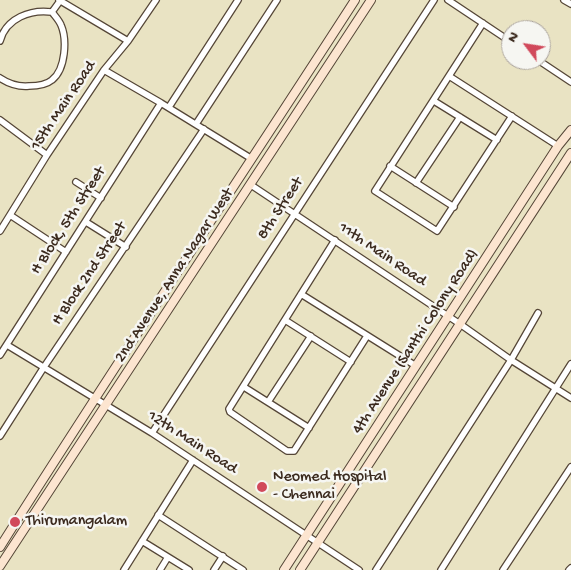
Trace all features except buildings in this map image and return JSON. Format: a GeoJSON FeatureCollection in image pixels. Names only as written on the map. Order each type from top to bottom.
{"type":"FeatureCollection","features":[{"type":"Feature","properties":{"kind":"main road","name":"2nd Avenue, Anna Nagar West"},"geometry":{"type":"LineString","coordinates":[[0,547],[94,397],[355,0]]}},
{"type":"Feature","properties":{"kind":"main road","name":"2nd Avenue, Anna Nagar West"},"geometry":{"type":"LineString","coordinates":[[0,566],[371,0]]}},
{"type":"Feature","properties":{"kind":"main road","name":"4th Avenue (Santhi Colony Road)"},"geometry":{"type":"LineString","coordinates":[[284,570],[558,146],[571,130]]}},
{"type":"Feature","properties":{"kind":"main road","name":"4th Avenue (Santhi Colony Road)"},"geometry":{"type":"LineString","coordinates":[[300,570],[571,153]]}},
{"type":"Feature","properties":{"kind":"street"},"geometry":{"type":"LineString","coordinates":[[52,12],[60,0],[128,41]]}},
{"type":"Feature","properties":{"kind":"street","name":"15th Main Road"},"geometry":{"type":"LineString","coordinates":[[0,231],[104,70],[128,41],[156,0]]}},
{"type":"Feature","properties":{"kind":"street"},"geometry":{"type":"LineString","coordinates":[[168,107],[238,0]]}},
{"type":"Feature","properties":{"kind":"street"},"geometry":{"type":"LineString","coordinates":[[196,124],[277,0]]}},
{"type":"Feature","properties":{"kind":"street","name":"8th Street"},"geometry":{"type":"LineString","coordinates":[[152,433],[434,0]]}},
{"type":"Feature","properties":{"kind":"street"},"geometry":{"type":"LineString","coordinates":[[448,0],[501,35]]}},
{"type":"Feature","properties":{"kind":"street"},"geometry":{"type":"LineString","coordinates":[[564,0],[571,4]]}},
{"type":"Feature","properties":{"kind":"street"},"geometry":{"type":"LineString","coordinates":[[0,41],[7,26],[15,19],[41,10],[52,12],[62,26],[64,51],[63,62],[59,72],[52,80],[42,85],[17,86],[0,78]]}},
{"type":"Feature","properties":{"kind":"street"},"geometry":{"type":"LineString","coordinates":[[482,23],[375,191],[437,231],[512,116]]}},
{"type":"Feature","properties":{"kind":"street"},"geometry":{"type":"LineString","coordinates":[[551,69],[571,82]]}},
{"type":"Feature","properties":{"kind":"street"},"geometry":{"type":"LineString","coordinates":[[104,70],[252,159]]}},
{"type":"Feature","properties":{"kind":"street"},"geometry":{"type":"LineString","coordinates":[[449,76],[558,146]]}},
{"type":"Feature","properties":{"kind":"street"},"geometry":{"type":"LineString","coordinates":[[434,101],[497,140]]}},
{"type":"Feature","properties":{"kind":"street","name":"H Block, 5th Street"},"geometry":{"type":"LineString","coordinates":[[0,355],[161,103]]}},
{"type":"Feature","properties":{"kind":"street"},"geometry":{"type":"LineString","coordinates":[[416,183],[460,117]]}},
{"type":"Feature","properties":{"kind":"street"},"geometry":{"type":"LineString","coordinates":[[0,120],[48,155]]}},
{"type":"Feature","properties":{"kind":"street","name":"H Block 2nd Street"},"geometry":{"type":"LineString","coordinates":[[0,436],[44,367],[204,129]]}},
{"type":"Feature","properties":{"kind":"street"},"geometry":{"type":"LineString","coordinates":[[390,166],[454,206]]}},
{"type":"Feature","properties":{"kind":"street"},"geometry":{"type":"LineString","coordinates":[[76,182],[101,198]]}},
{"type":"Feature","properties":{"kind":"street","name":"11th Main Road"},"geometry":{"type":"LineString","coordinates":[[251,185],[460,324],[510,360],[571,398]]}},
{"type":"Feature","properties":{"kind":"street"},"geometry":{"type":"LineString","coordinates":[[10,215],[66,252]]}},
{"type":"Feature","properties":{"kind":"street"},"geometry":{"type":"LineString","coordinates":[[86,222],[126,247]]}},
{"type":"Feature","properties":{"kind":"street"},"geometry":{"type":"LineString","coordinates":[[335,240],[230,409],[230,412],[287,451],[294,451],[367,336]]}},
{"type":"Feature","properties":{"kind":"street"},"geometry":{"type":"LineString","coordinates":[[302,294],[416,366]]}},
{"type":"Feature","properties":{"kind":"street"},"geometry":{"type":"LineString","coordinates":[[376,570],[510,360],[538,312]]}},
{"type":"Feature","properties":{"kind":"street"},"geometry":{"type":"LineString","coordinates":[[285,320],[351,362]]}},
{"type":"Feature","properties":{"kind":"street"},"geometry":{"type":"LineString","coordinates":[[268,402],[311,336]]}},
{"type":"Feature","properties":{"kind":"street","name":"12th Main Road"},"geometry":{"type":"LineString","coordinates":[[6,345],[152,433],[359,570]]}},
{"type":"Feature","properties":{"kind":"street"},"geometry":{"type":"LineString","coordinates":[[441,570],[571,364]]}},
{"type":"Feature","properties":{"kind":"street"},"geometry":{"type":"LineString","coordinates":[[244,387],[309,428]]}},
{"type":"Feature","properties":{"kind":"street"},"geometry":{"type":"LineString","coordinates":[[124,570],[193,460]]}},
{"type":"Feature","properties":{"kind":"street"},"geometry":{"type":"LineString","coordinates":[[504,570],[571,467]]}},
{"type":"Feature","properties":{"kind":"street"},"geometry":{"type":"LineString","coordinates":[[158,516],[243,570]]}},
{"type":"Feature","properties":{"kind":"street"},"geometry":{"type":"LineString","coordinates":[[142,541],[189,570]]}},
{"type":"Feature","properties":{"kind":"street"},"geometry":{"type":"LineString","coordinates":[[214,570],[223,556]]}},
{"type":"Feature","properties":{"kind":"street"},"geometry":{"type":"LineString","coordinates":[[160,570],[168,557]]}},
{"type":"Feature","properties":{"kind":"place","name":"Neomed Hospital - Chennai"},"geometry":{"type":"Point","coordinates":[262,487]}},
{"type":"Feature","properties":{"kind":"place","name":"Thirumangalam"},"geometry":{"type":"Point","coordinates":[15,522]}}]}
